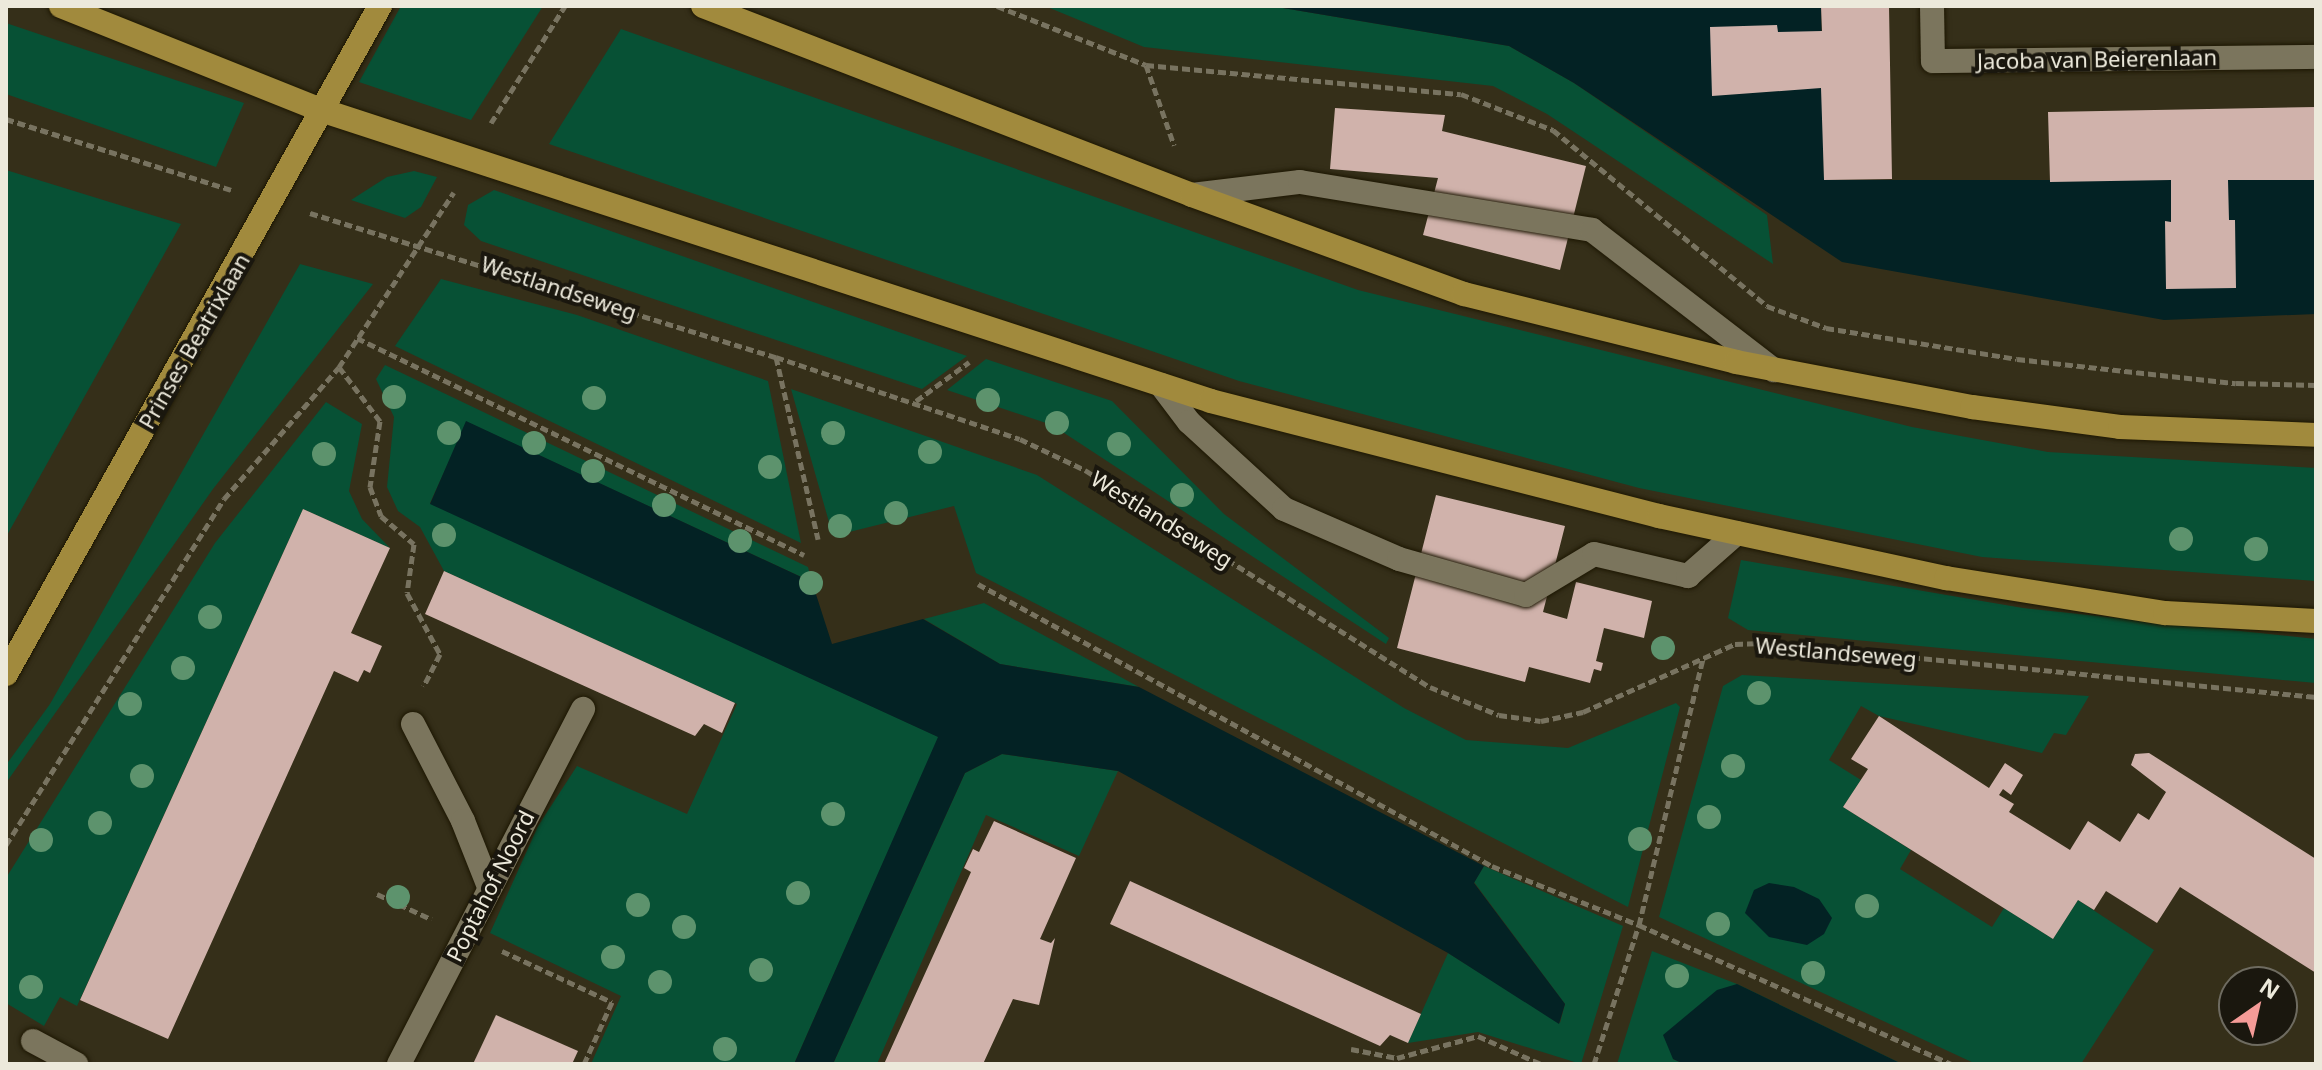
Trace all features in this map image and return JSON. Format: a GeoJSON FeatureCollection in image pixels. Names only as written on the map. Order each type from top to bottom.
{"type":"FeatureCollection","features":[{"type":"Feature","properties":{"kind":"main road"},"geometry":{"type":"LineString","coordinates":[[61,6],[324,111],[1161,385],[1737,533],[1946,578],[2165,613],[2316,621]]}},
{"type":"Feature","properties":{"kind":"main road","name":"Prinses Beatrixlaan"},"geometry":{"type":"LineString","coordinates":[[6,674],[324,111],[380,6]]}},
{"type":"Feature","properties":{"kind":"main road"},"geometry":{"type":"LineString","coordinates":[[703,6],[1192,195],[1464,294],[1774,370],[1972,407],[2120,427],[2316,435]]}},
{"type":"Feature","properties":{"kind":"street","name":"Jacoba van Beierenlaan"},"geometry":{"type":"LineString","coordinates":[[1932,6],[1933,61],[2316,57]]}},
{"type":"Feature","properties":{"kind":"street"},"geometry":{"type":"LineString","coordinates":[[1192,195],[1300,182],[1592,230],[1774,370]]}},
{"type":"Feature","properties":{"kind":"street"},"geometry":{"type":"LineString","coordinates":[[1161,385],[1189,422],[1284,509],[1399,559],[1526,595],[1594,554],[1688,576],[1737,533]]}},
{"type":"Feature","properties":{"kind":"street","name":"Poptahof Noord"},"geometry":{"type":"LineString","coordinates":[[399,1064],[466,934],[488,884],[583,709]]}},
{"type":"Feature","properties":{"kind":"street"},"geometry":{"type":"LineString","coordinates":[[413,724],[463,821],[488,884]]}},
{"type":"Feature","properties":{"kind":"street"},"geometry":{"type":"LineString","coordinates":[[33,1041],[76,1064]]}},
{"type":"Feature","properties":{"kind":"path"},"geometry":{"type":"LineString","coordinates":[[997,6],[1146,65],[1461,94],[1553,130],[1767,306],[1826,328],[2017,359],[2236,383],[2316,385]]}},
{"type":"Feature","properties":{"kind":"path"},"geometry":{"type":"LineString","coordinates":[[1146,65],[1192,195]]}},
{"type":"Feature","properties":{"kind":"path","name":"Westlandseweg"},"geometry":{"type":"LineString","coordinates":[[6,119],[776,357],[1020,439],[1085,470],[1430,687],[1499,715],[1541,721],[1583,712],[1735,644],[1769,643],[2316,697]]}},
{"type":"Feature","properties":{"kind":"path"},"geometry":{"type":"LineString","coordinates":[[915,402],[1005,335]]}},
{"type":"Feature","properties":{"kind":"path"},"geometry":{"type":"LineString","coordinates":[[6,845],[224,499],[339,367],[357,338],[804,555]]}},
{"type":"Feature","properties":{"kind":"path"},"geometry":{"type":"LineString","coordinates":[[776,357],[818,539]]}},
{"type":"Feature","properties":{"kind":"path"},"geometry":{"type":"LineString","coordinates":[[339,367],[380,421],[370,487],[381,516],[414,544],[407,593],[440,654],[413,724]]}},
{"type":"Feature","properties":{"kind":"path"},"geometry":{"type":"LineString","coordinates":[[978,584],[1492,866],[1639,925],[1951,1064]]}},
{"type":"Feature","properties":{"kind":"path"},"geometry":{"type":"LineString","coordinates":[[1594,1064],[1639,925],[1703,658]]}},
{"type":"Feature","properties":{"kind":"path"},"geometry":{"type":"LineString","coordinates":[[377,894],[612,1002],[584,1064]]}},
{"type":"Feature","properties":{"kind":"path"},"geometry":{"type":"LineString","coordinates":[[1351,1049],[1397,1058],[1478,1036],[1541,1064]]}},
{"type":"Feature","properties":{"kind":"path"},"geometry":{"type":"LineString","coordinates":[[1405,1064],[1409,1054]]}},
{"type":"Feature","properties":{"kind":"green space"},"geometry":{"type":"Polygon","coordinates":[[[401,6],[543,6],[471,120],[359,82],[401,6]]]}},
{"type":"Feature","properties":{"kind":"green space"},"geometry":{"type":"Polygon","coordinates":[[[1045,6],[1271,6],[1509,46],[1574,83],[1767,215],[1773,264],[1547,114],[1493,86],[1144,47],[1045,6]]]}},
{"type":"Feature","properties":{"kind":"green space"},"geometry":{"type":"Polygon","coordinates":[[[6,23],[244,103],[216,167],[6,94],[6,23]]]}},
{"type":"Feature","properties":{"kind":"green space"},"geometry":{"type":"Polygon","coordinates":[[[621,29],[1358,290],[1912,427],[2048,452],[2316,468],[2316,581],[1982,557],[1639,488],[1239,381],[549,144],[621,29]]]}},
{"type":"Feature","properties":{"kind":"green space"},"geometry":{"type":"Polygon","coordinates":[[[6,170],[181,224],[6,537],[6,170]]]}},
{"type":"Feature","properties":{"kind":"green space"},"geometry":{"type":"Polygon","coordinates":[[[414,171],[437,177],[421,207],[405,218],[351,200],[387,177],[414,171]]]}},
{"type":"Feature","properties":{"kind":"green space"},"geometry":{"type":"Polygon","coordinates":[[[494,190],[967,356],[922,389],[481,241],[464,225],[468,205],[494,190]]]}},
{"type":"Feature","properties":{"kind":"green space"},"geometry":{"type":"Polygon","coordinates":[[[300,264],[373,284],[213,489],[6,783],[6,765],[50,704],[300,264]]]}},
{"type":"Feature","properties":{"kind":"green space"},"geometry":{"type":"Polygon","coordinates":[[[441,279],[577,315],[768,381],[801,543],[395,346],[441,279]]]}},
{"type":"Feature","properties":{"kind":"green space"},"geometry":{"type":"Polygon","coordinates":[[[986,359],[1112,401],[1224,514],[1389,638],[1386,644],[1052,425],[947,390],[986,359]]]}},
{"type":"Feature","properties":{"kind":"green space"},"geometry":{"type":"Polygon","coordinates":[[[385,365],[808,567],[812,582],[467,422],[430,503],[939,737],[794,1064],[591,1064],[621,996],[490,933],[538,826],[577,766],[687,814],[737,704],[444,571],[420,527],[398,511],[387,487],[394,417],[376,379],[385,365]]]}},
{"type":"Feature","properties":{"kind":"green space"},"geometry":{"type":"Polygon","coordinates":[[[791,389],[1037,475],[1404,708],[1466,740],[1568,748],[1676,703],[1680,707],[1628,907],[976,573],[954,506],[833,536],[791,389]]]}},
{"type":"Feature","properties":{"kind":"green space"},"geometry":{"type":"Polygon","coordinates":[[[326,402],[362,424],[349,491],[362,519],[390,548],[303,509],[77,1006],[60,997],[44,1026],[6,1003],[6,878],[215,543],[326,402]]]}},
{"type":"Feature","properties":{"kind":"green space"},"geometry":{"type":"Polygon","coordinates":[[[1741,560],[2023,608],[2316,639],[2316,683],[1748,630],[1728,618],[1741,560]]]}},
{"type":"Feature","properties":{"kind":"green space"},"geometry":{"type":"Polygon","coordinates":[[[984,603],[1139,687],[1000,664],[924,619],[984,603]]]}},
{"type":"Feature","properties":{"kind":"green space"},"geometry":{"type":"Polygon","coordinates":[[[1742,675],[2089,696],[2066,735],[2054,733],[2042,753],[1879,716],[1861,706],[1829,760],[1861,780],[1843,807],[1911,850],[1900,869],[1992,927],[2004,908],[2053,939],[2078,900],[2154,950],[2081,1064],[1976,1064],[1659,917],[1723,686],[1742,675]]]}},
{"type":"Feature","properties":{"kind":"green space"},"geometry":{"type":"Polygon","coordinates":[[[1002,754],[1118,771],[1079,856],[986,815],[877,1064],[833,1064],[965,773],[1002,754]]]}},
{"type":"Feature","properties":{"kind":"green space"},"geometry":{"type":"Polygon","coordinates":[[[1484,866],[1623,926],[1581,1064],[1478,1032],[1408,1043],[1448,953],[1560,1023],[1565,1004],[1474,882],[1484,866]]]}},
{"type":"Feature","properties":{"kind":"green space"},"geometry":{"type":"Polygon","coordinates":[[[1652,951],[1737,984],[1902,1064],[1673,1059],[1684,1064],[1617,1064],[1652,951]]]}},
{"type":"Feature","properties":{"kind":"water"},"geometry":{"type":"Polygon","coordinates":[[[1271,6],[1821,6],[1824,180],[2316,180],[2316,314],[2164,320],[1842,262],[1574,83],[1509,46],[1271,6]]]}},
{"type":"Feature","properties":{"kind":"water"},"geometry":{"type":"Polygon","coordinates":[[[466,421],[812,582],[832,644],[923,619],[1000,664],[1139,687],[1484,866],[1474,883],[1565,1004],[1559,1024],[1448,953],[1118,771],[1002,754],[965,773],[833,1064],[794,1064],[938,737],[430,504],[466,421]]]}},
{"type":"Feature","properties":{"kind":"water"},"geometry":{"type":"Polygon","coordinates":[[[1769,883],[1794,887],[1819,899],[1832,918],[1824,934],[1807,945],[1769,937],[1745,913],[1754,890],[1769,883]]]}},
{"type":"Feature","properties":{"kind":"water"},"geometry":{"type":"Polygon","coordinates":[[[1737,984],[1902,1064],[1684,1064],[1673,1059],[1663,1035],[1717,990],[1737,984]]]}},
{"type":"Feature","properties":{"kind":"building"},"geometry":{"type":"Polygon","coordinates":[[[1821,6],[1889,6],[1892,179],[1824,180],[1821,88],[1712,96],[1710,27],[1777,25],[1778,32],[1822,31],[1821,6]]]}},
{"type":"Feature","properties":{"kind":"building"},"geometry":{"type":"Polygon","coordinates":[[[2316,107],[2316,180],[2228,180],[2229,220],[2235,220],[2236,288],[2166,289],[2165,221],[2171,222],[2171,180],[2050,182],[2048,112],[2316,107]]]}},
{"type":"Feature","properties":{"kind":"building"},"geometry":{"type":"Polygon","coordinates":[[[1335,108],[1445,115],[1442,131],[1586,166],[1560,270],[1423,235],[1438,178],[1330,169],[1335,108]]]}},
{"type":"Feature","properties":{"kind":"building"},"geometry":{"type":"Polygon","coordinates":[[[1436,495],[1565,526],[1543,612],[1567,619],[1576,582],[1652,601],[1644,638],[1604,628],[1596,661],[1603,663],[1601,671],[1594,669],[1590,683],[1529,667],[1525,682],[1397,648],[1436,495]]]}},
{"type":"Feature","properties":{"kind":"building"},"geometry":{"type":"Polygon","coordinates":[[[303,509],[390,548],[351,633],[382,646],[370,673],[364,670],[358,682],[334,671],[168,1039],[80,1000],[303,509]]]}},
{"type":"Feature","properties":{"kind":"building"},"geometry":{"type":"Polygon","coordinates":[[[444,571],[735,703],[722,733],[704,724],[695,736],[425,614],[444,571]]]}},
{"type":"Feature","properties":{"kind":"building"},"geometry":{"type":"Polygon","coordinates":[[[1879,716],[1989,788],[2005,763],[2023,775],[2011,795],[2003,789],[1999,795],[2014,804],[2009,812],[2070,850],[2088,821],[2120,842],[2138,813],[2149,820],[2166,792],[2131,765],[2135,754],[2149,753],[2316,859],[2316,973],[2180,887],[2157,923],[2106,891],[2094,910],[2078,900],[2053,939],[1843,807],[1868,769],[1851,759],[1879,716]]]}},
{"type":"Feature","properties":{"kind":"building"},"geometry":{"type":"Polygon","coordinates":[[[994,821],[1076,858],[1040,939],[1051,943],[1055,938],[1039,1005],[1013,999],[983,1064],[884,1064],[971,872],[964,868],[973,849],[979,852],[994,821]]]}},
{"type":"Feature","properties":{"kind":"building"},"geometry":{"type":"Polygon","coordinates":[[[1130,881],[1421,1014],[1408,1043],[1390,1035],[1380,1046],[1110,924],[1130,881]]]}},
{"type":"Feature","properties":{"kind":"building"},"geometry":{"type":"Polygon","coordinates":[[[496,1015],[578,1051],[572,1064],[473,1064],[496,1015]]]}}]}
